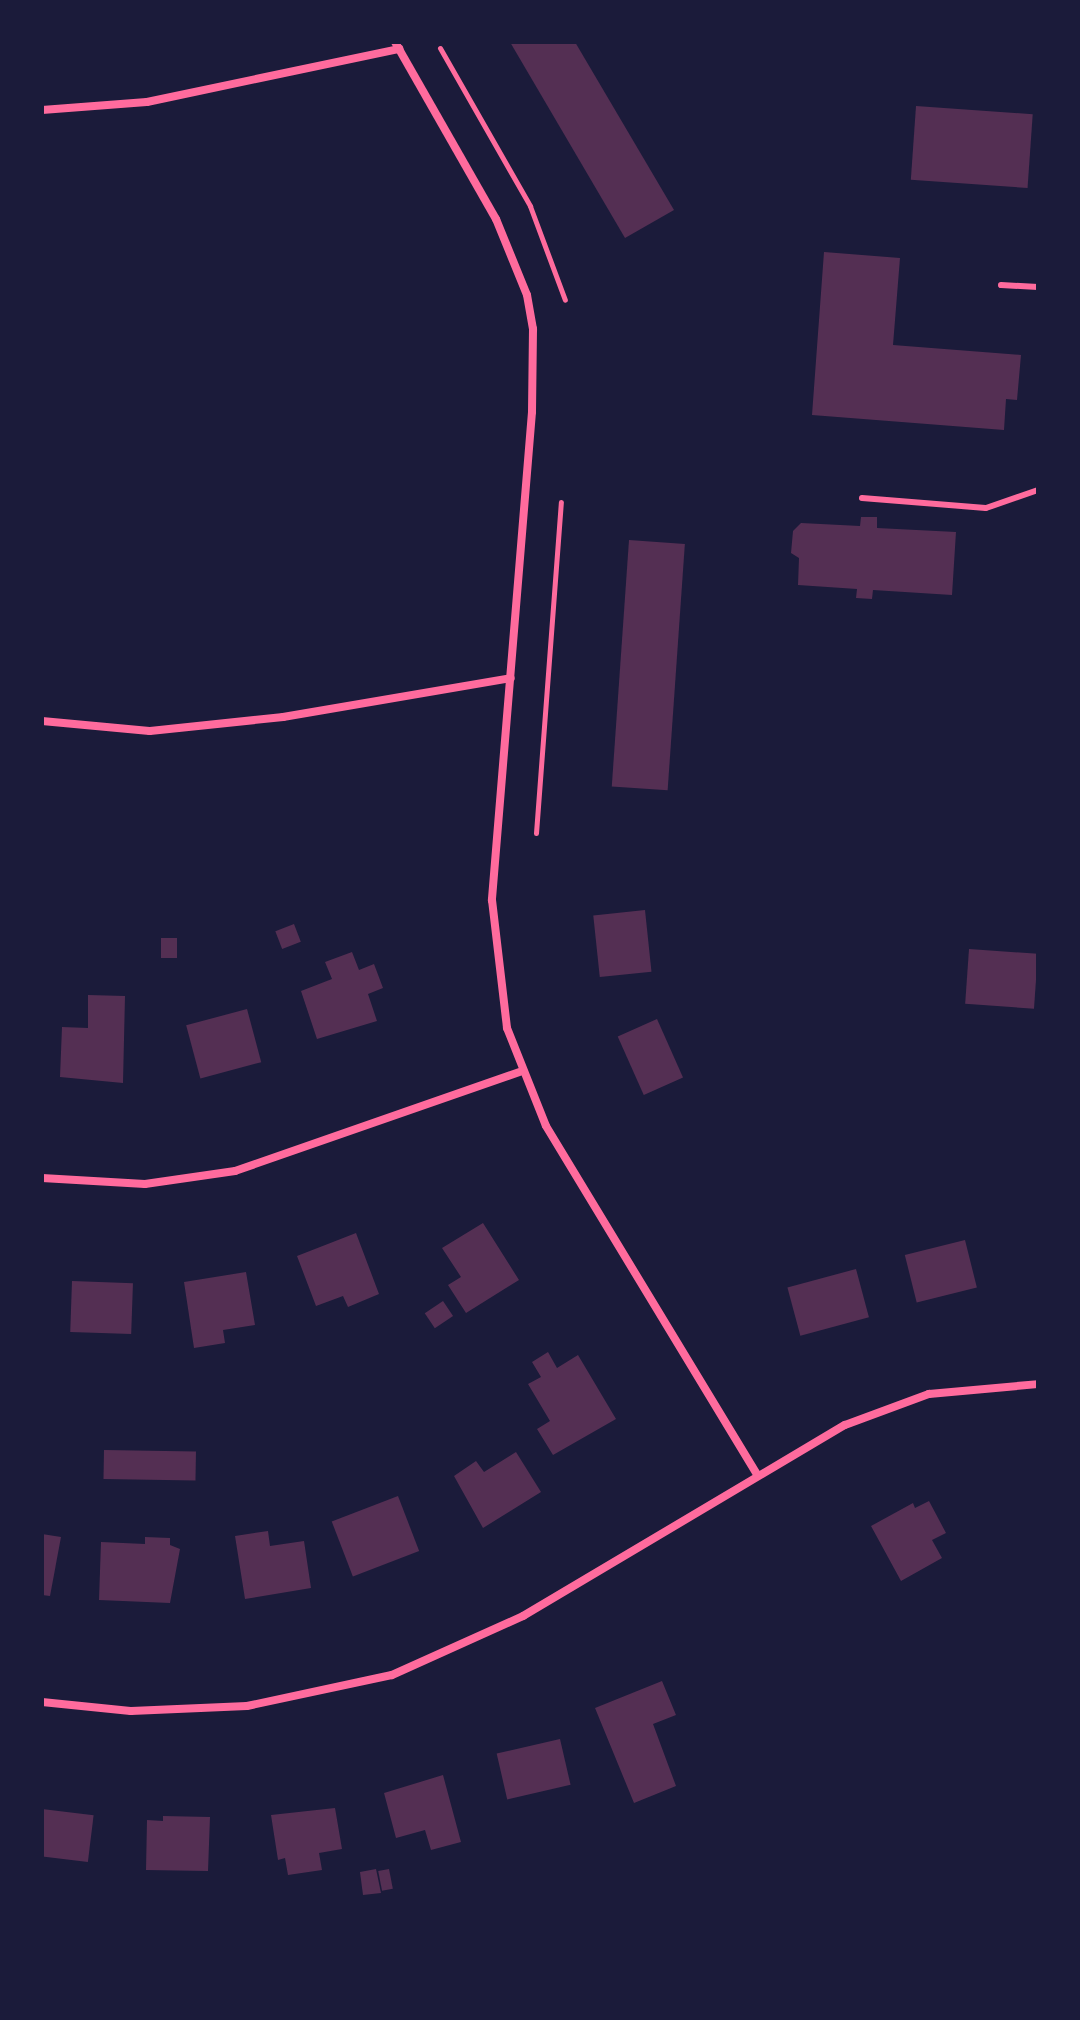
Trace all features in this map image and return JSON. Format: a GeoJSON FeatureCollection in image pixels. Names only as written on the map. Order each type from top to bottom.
{"type":"FeatureCollection","features":[{"type":"Feature","properties":{"kind":"street"},"geometry":{"type":"LineString","coordinates":[[42,110],[147,102],[397,46],[496,219],[529,307],[532,412],[492,914],[498,984],[520,1072],[587,1197],[757,1474]]}},
{"type":"Feature","properties":{"kind":"street"},"geometry":{"type":"LineString","coordinates":[[42,721],[150,731],[283,717],[511,678]]}},
{"type":"Feature","properties":{"kind":"street"},"geometry":{"type":"LineString","coordinates":[[42,1178],[145,1184],[235,1171],[520,1072]]}},
{"type":"Feature","properties":{"kind":"street"},"geometry":{"type":"LineString","coordinates":[[42,1702],[131,1711],[219,1709],[291,1700],[392,1675],[523,1616],[757,1474],[845,1425],[929,1394],[1038,1384]]}},
{"type":"Feature","properties":{"kind":"lane"},"geometry":{"type":"LineString","coordinates":[[1001,285],[1038,287]]}},
{"type":"Feature","properties":{"kind":"lane"},"geometry":{"type":"LineString","coordinates":[[862,498],[986,508],[1038,490]]}},
{"type":"Feature","properties":{"kind":"path"},"geometry":{"type":"LineString","coordinates":[[440,48],[520,185],[565,300]]}},
{"type":"Feature","properties":{"kind":"path"},"geometry":{"type":"LineString","coordinates":[[536,833],[561,502]]}},
{"type":"Feature","properties":{"kind":"building"},"geometry":{"type":"Polygon","coordinates":[[[510,42],[575,42],[674,210],[625,238],[510,42]]]}},
{"type":"Feature","properties":{"kind":"building"},"geometry":{"type":"Polygon","coordinates":[[[916,106],[1033,114],[1028,188],[911,180],[916,106]]]}},
{"type":"Feature","properties":{"kind":"building"},"geometry":{"type":"Polygon","coordinates":[[[824,252],[900,258],[893,345],[1021,355],[1017,400],[1006,399],[1004,430],[812,415],[824,252]]]}},
{"type":"Feature","properties":{"kind":"building"},"geometry":{"type":"Polygon","coordinates":[[[861,517],[877,517],[877,528],[956,532],[952,595],[873,590],[872,599],[856,598],[857,589],[798,585],[799,558],[791,553],[793,531],[801,523],[860,526],[861,517]]]}},
{"type":"Feature","properties":{"kind":"building"},"geometry":{"type":"Polygon","coordinates":[[[629,540],[685,544],[668,790],[612,786],[629,540]]]}},
{"type":"Feature","properties":{"kind":"building"},"geometry":{"type":"Polygon","coordinates":[[[645,910],[651,972],[600,977],[593,915],[645,910]]]}},
{"type":"Feature","properties":{"kind":"building"},"geometry":{"type":"Polygon","coordinates":[[[294,924],[301,942],[282,949],[275,931],[294,924]]]}},
{"type":"Feature","properties":{"kind":"building"},"geometry":{"type":"Polygon","coordinates":[[[161,938],[177,938],[177,958],[161,958],[161,938]]]}},
{"type":"Feature","properties":{"kind":"building"},"geometry":{"type":"Polygon","coordinates":[[[969,949],[1038,954],[1034,1009],[965,1004],[969,949]]]}},
{"type":"Feature","properties":{"kind":"building"},"geometry":{"type":"Polygon","coordinates":[[[352,952],[359,970],[374,964],[383,988],[368,994],[377,1021],[317,1039],[301,991],[332,979],[325,962],[352,952]]]}},
{"type":"Feature","properties":{"kind":"building"},"geometry":{"type":"Polygon","coordinates":[[[88,995],[125,996],[123,1083],[60,1077],[62,1027],[88,1028],[88,995]]]}},
{"type":"Feature","properties":{"kind":"building"},"geometry":{"type":"Polygon","coordinates":[[[247,1009],[261,1062],[200,1078],[186,1025],[247,1009]]]}},
{"type":"Feature","properties":{"kind":"building"},"geometry":{"type":"Polygon","coordinates":[[[657,1019],[683,1077],[644,1095],[618,1036],[657,1019]]]}},
{"type":"Feature","properties":{"kind":"building"},"geometry":{"type":"Polygon","coordinates":[[[483,1223],[519,1280],[466,1313],[448,1285],[461,1277],[442,1248],[483,1223]]]}},
{"type":"Feature","properties":{"kind":"building"},"geometry":{"type":"Polygon","coordinates":[[[356,1233],[379,1294],[348,1307],[343,1296],[316,1306],[297,1256],[356,1233]]]}},
{"type":"Feature","properties":{"kind":"building"},"geometry":{"type":"Polygon","coordinates":[[[965,1240],[977,1288],[917,1303],[905,1255],[965,1240]]]}},
{"type":"Feature","properties":{"kind":"building"},"geometry":{"type":"Polygon","coordinates":[[[856,1269],[869,1317],[800,1336],[787,1287],[856,1269]]]}},
{"type":"Feature","properties":{"kind":"building"},"geometry":{"type":"Polygon","coordinates":[[[246,1272],[255,1325],[223,1330],[225,1343],[194,1348],[184,1282],[246,1272]]]}},
{"type":"Feature","properties":{"kind":"building"},"geometry":{"type":"Polygon","coordinates":[[[72,1281],[133,1283],[131,1334],[70,1332],[72,1281]]]}},
{"type":"Feature","properties":{"kind":"building"},"geometry":{"type":"Polygon","coordinates":[[[443,1301],[453,1316],[435,1328],[425,1313],[443,1301]]]}},
{"type":"Feature","properties":{"kind":"building"},"geometry":{"type":"Polygon","coordinates":[[[548,1352],[557,1368],[578,1355],[616,1419],[553,1455],[537,1429],[550,1421],[528,1384],[541,1377],[532,1362],[548,1352]]]}},
{"type":"Feature","properties":{"kind":"building"},"geometry":{"type":"Polygon","coordinates":[[[104,1450],[196,1452],[195,1481],[103,1479],[104,1450]]]}},
{"type":"Feature","properties":{"kind":"building"},"geometry":{"type":"Polygon","coordinates":[[[516,1452],[541,1492],[483,1528],[454,1476],[476,1461],[484,1472],[516,1452]]]}},
{"type":"Feature","properties":{"kind":"building"},"geometry":{"type":"Polygon","coordinates":[[[398,1496],[419,1551],[353,1577],[332,1521],[398,1496]]]}},
{"type":"Feature","properties":{"kind":"building"},"geometry":{"type":"Polygon","coordinates":[[[929,1501],[946,1533],[932,1540],[942,1558],[901,1581],[871,1526],[913,1503],[915,1508],[929,1501]]]}},
{"type":"Feature","properties":{"kind":"building"},"geometry":{"type":"Polygon","coordinates":[[[268,1531],[270,1546],[304,1541],[311,1588],[245,1599],[235,1536],[268,1531]]]}},
{"type":"Feature","properties":{"kind":"building"},"geometry":{"type":"Polygon","coordinates":[[[42,1534],[61,1537],[50,1596],[42,1595],[42,1534]]]}},
{"type":"Feature","properties":{"kind":"building"},"geometry":{"type":"Polygon","coordinates":[[[145,1537],[170,1538],[170,1545],[180,1549],[170,1603],[99,1600],[101,1542],[145,1544],[145,1537]]]}},
{"type":"Feature","properties":{"kind":"building"},"geometry":{"type":"Polygon","coordinates":[[[662,1681],[676,1715],[653,1724],[676,1786],[634,1803],[595,1708],[662,1681]]]}},
{"type":"Feature","properties":{"kind":"building"},"geometry":{"type":"Polygon","coordinates":[[[560,1739],[571,1785],[507,1799],[497,1754],[560,1739]]]}},
{"type":"Feature","properties":{"kind":"building"},"geometry":{"type":"Polygon","coordinates":[[[443,1775],[461,1842],[431,1850],[425,1830],[396,1838],[384,1793],[443,1775]]]}},
{"type":"Feature","properties":{"kind":"building"},"geometry":{"type":"Polygon","coordinates":[[[335,1808],[342,1849],[319,1853],[322,1870],[288,1875],[285,1858],[278,1860],[271,1815],[335,1808]]]}},
{"type":"Feature","properties":{"kind":"building"},"geometry":{"type":"Polygon","coordinates":[[[42,1809],[94,1815],[88,1862],[42,1856],[42,1809]]]}},
{"type":"Feature","properties":{"kind":"building"},"geometry":{"type":"Polygon","coordinates":[[[163,1816],[210,1817],[208,1871],[146,1870],[147,1820],[163,1821],[163,1816]]]}},
{"type":"Feature","properties":{"kind":"building"},"geometry":{"type":"Polygon","coordinates":[[[376,1869],[381,1893],[363,1895],[360,1872],[376,1869]]]}},
{"type":"Feature","properties":{"kind":"building"},"geometry":{"type":"Polygon","coordinates":[[[389,1869],[393,1889],[382,1891],[378,1871],[389,1869]]]}}]}
